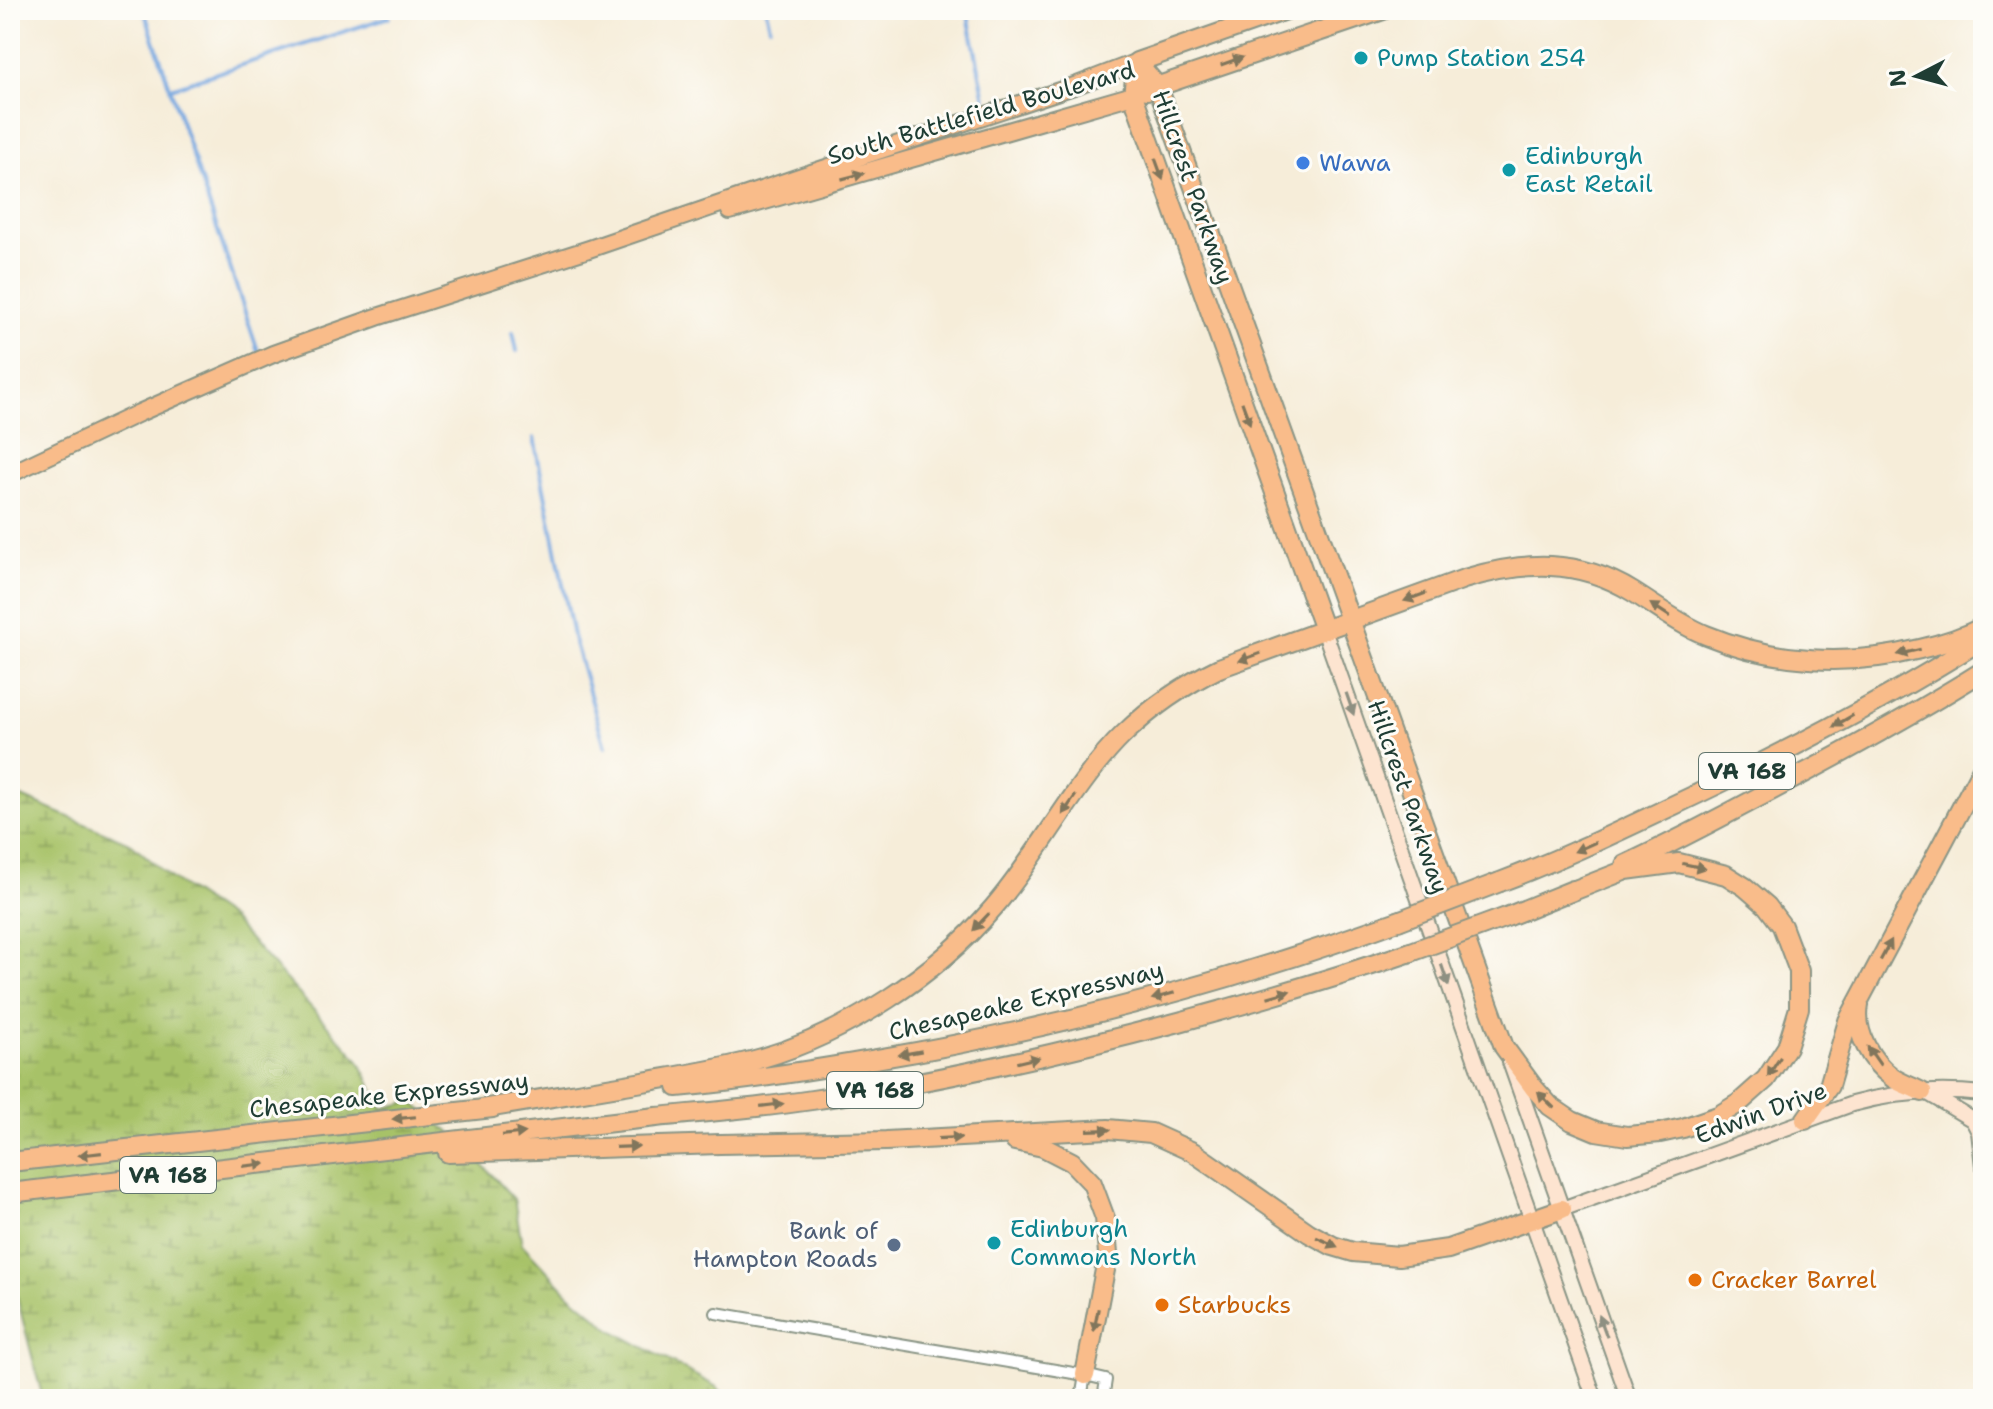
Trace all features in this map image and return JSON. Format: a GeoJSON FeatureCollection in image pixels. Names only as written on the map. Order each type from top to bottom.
{"type":"FeatureCollection","features":[{"type":"Feature","properties":{"kind":"highway","name":"South Battlefield Boulevard"},"geometry":{"type":"LineString","coordinates":[[1137,62],[1286,10]]}},
{"type":"Feature","properties":{"kind":"highway","name":"South Battlefield Boulevard"},"geometry":{"type":"LineString","coordinates":[[1133,95],[1383,10]]}},
{"type":"Feature","properties":{"kind":"highway","name":"Hillcrest Parkway"},"geometry":{"type":"LineString","coordinates":[[1137,62],[1158,87],[1504,1047]]}},
{"type":"Feature","properties":{"kind":"highway","name":"Hillcrest Parkway"},"geometry":{"type":"LineString","coordinates":[[1137,62],[1133,95],[1324,630]]}},
{"type":"Feature","properties":{"kind":"highway"},"geometry":{"type":"LineString","coordinates":[[481,1109],[697,1073],[763,1058],[834,1029],[866,1012],[922,974],[968,935],[1011,887],[1110,749],[1153,708],[1219,668],[1464,579],[1493,570],[1544,565],[1586,571],[1630,590],[1660,611],[1704,634],[1753,651],[1800,659],[1852,660],[1902,654],[1938,645],[1983,627]]}},
{"type":"Feature","properties":{"kind":"highway","name":"Chesapeake Expressway"},"geometry":{"type":"LineString","coordinates":[[10,1162],[731,1082],[940,1048],[1147,1000],[1248,972],[1398,921],[1603,839],[1832,728],[1983,639]]}},
{"type":"Feature","properties":{"kind":"highway","name":"VA 168"},"geometry":{"type":"LineString","coordinates":[[10,1193],[760,1107],[906,1085],[1023,1061],[1144,1031],[1347,974],[1565,894],[1662,848],[1826,762],[1983,671]]}},
{"type":"Feature","properties":{"kind":"highway"},"geometry":{"type":"LineString","coordinates":[[1805,1120],[1829,1086],[1848,1021],[1983,767]]}},
{"type":"Feature","properties":{"kind":"highway"},"geometry":{"type":"LineString","coordinates":[[1504,1047],[1550,1106],[1572,1121],[1596,1131],[1627,1136],[1683,1128],[1718,1116],[1739,1103],[1766,1079],[1787,1047],[1799,1008],[1799,971],[1782,926],[1767,906],[1745,887],[1726,875],[1679,863],[1626,870],[1565,894]]}},
{"type":"Feature","properties":{"kind":"highway"},"geometry":{"type":"LineString","coordinates":[[1860,999],[1857,1015],[1859,1028],[1875,1061],[1896,1080],[1924,1092]]}},
{"type":"Feature","properties":{"kind":"highway"},"geometry":{"type":"LineString","coordinates":[[325,1157],[886,1141],[1108,1129],[1151,1133],[1193,1152],[1309,1233],[1333,1246],[1353,1252],[1399,1256],[1448,1249],[1562,1209]]}},
{"type":"Feature","properties":{"kind":"highway"},"geometry":{"type":"LineString","coordinates":[[993,1136],[1043,1147],[1072,1162],[1092,1183],[1105,1218],[1108,1254],[1085,1375]]}},
{"type":"Feature","properties":{"kind":"main road","name":"South Battlefield Boulevard"},"geometry":{"type":"LineString","coordinates":[[10,474],[273,354],[1077,85],[1137,62]]}},
{"type":"Feature","properties":{"kind":"main road","name":"South Battlefield Boulevard"},"geometry":{"type":"LineString","coordinates":[[589,249],[1133,95]]}},
{"type":"Feature","properties":{"kind":"main road","name":"Hillcrest Parkway"},"geometry":{"type":"LineString","coordinates":[[1324,630],[1595,1399]]}},
{"type":"Feature","properties":{"kind":"main road","name":"Hillcrest Parkway"},"geometry":{"type":"LineString","coordinates":[[1504,1047],[1629,1399]]}},
{"type":"Feature","properties":{"kind":"main road","name":"Edwin Drive"},"geometry":{"type":"LineString","coordinates":[[1562,1209],[1864,1101],[1924,1092],[1983,1094]]}},
{"type":"Feature","properties":{"kind":"main road"},"geometry":{"type":"LineString","coordinates":[[1924,1092],[1967,1115],[1977,1125],[1983,1166]]}},
{"type":"Feature","properties":{"kind":"street"},"geometry":{"type":"LineString","coordinates":[[716,1313],[1085,1375],[1106,1380],[1103,1399]]}},
{"type":"Feature","properties":{"kind":"street"},"geometry":{"type":"LineString","coordinates":[[1081,1399],[1085,1375]]}},
{"type":"Feature","properties":{"kind":"green space"},"geometry":{"type":"Polygon","coordinates":[[[10,792],[132,844],[172,879],[231,919],[358,1059],[383,1109],[411,1101],[462,1142],[514,1199],[522,1244],[568,1293],[612,1330],[717,1387],[728,1399],[43,1399],[10,1270],[10,792]]]}},
{"type":"Feature","properties":{"kind":"waterway"},"geometry":{"type":"LineString","coordinates":[[144,10],[260,357]]}},
{"type":"Feature","properties":{"kind":"waterway"},"geometry":{"type":"LineString","coordinates":[[766,10],[770,27]]}},
{"type":"Feature","properties":{"kind":"waterway"},"geometry":{"type":"LineString","coordinates":[[967,10],[987,109]]}},
{"type":"Feature","properties":{"kind":"waterway"},"geometry":{"type":"LineString","coordinates":[[171,88],[389,17]]}},
{"type":"Feature","properties":{"kind":"waterway"},"geometry":{"type":"LineString","coordinates":[[513,332],[517,351]]}},
{"type":"Feature","properties":{"kind":"waterway"},"geometry":{"type":"LineString","coordinates":[[534,438],[573,636],[605,747]]}},
{"type":"Feature","properties":{"kind":"place","name":"Pump Station 254"},"geometry":{"type":"Point","coordinates":[1361,58]}},
{"type":"Feature","properties":{"kind":"place","name":"Wawa"},"geometry":{"type":"Point","coordinates":[1303,163]}},
{"type":"Feature","properties":{"kind":"place","name":"Edinburgh East Retail"},"geometry":{"type":"Point","coordinates":[1509,170]}},
{"type":"Feature","properties":{"kind":"place","name":"Edinburgh Commons North"},"geometry":{"type":"Point","coordinates":[994,1243]}},
{"type":"Feature","properties":{"kind":"place","name":"Bank of Hampton Roads"},"geometry":{"type":"Point","coordinates":[894,1245]}},
{"type":"Feature","properties":{"kind":"place","name":"Cracker Barrel"},"geometry":{"type":"Point","coordinates":[1695,1280]}},
{"type":"Feature","properties":{"kind":"place","name":"Starbucks"},"geometry":{"type":"Point","coordinates":[1162,1305]}}]}
